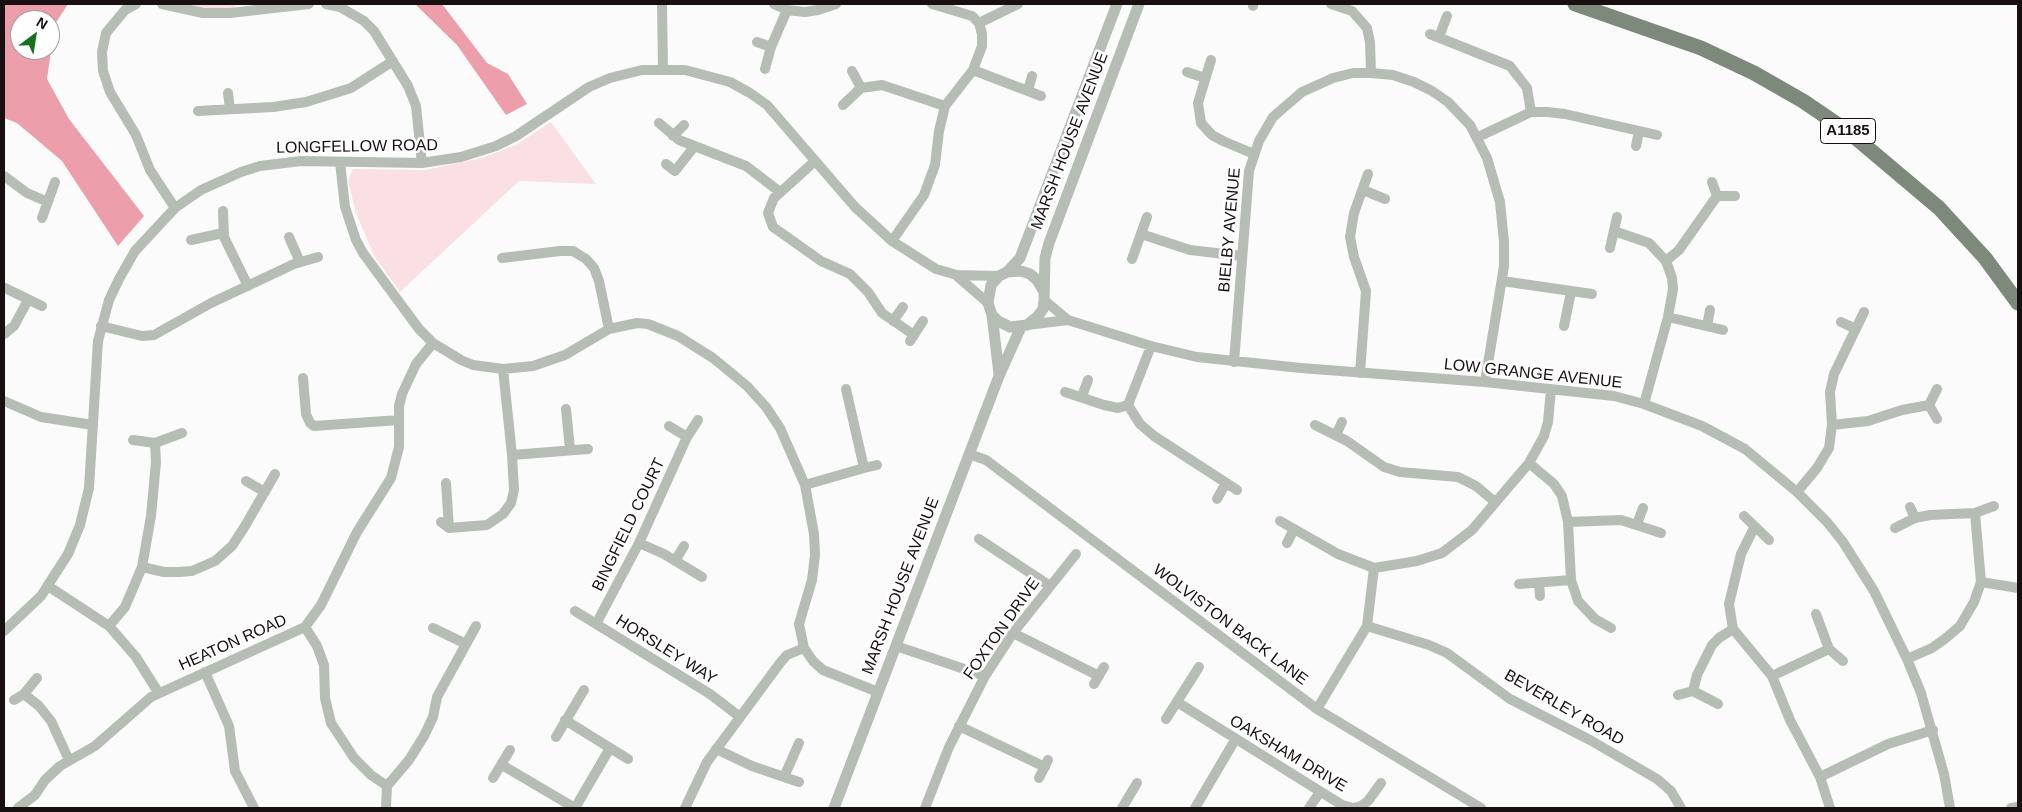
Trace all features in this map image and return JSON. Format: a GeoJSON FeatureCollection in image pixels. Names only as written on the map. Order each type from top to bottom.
{"type":"FeatureCollection","features":[{"type":"Feature","properties":{"kind":"main road","name":"A1185"},"geometry":{"type":"LineString","coordinates":[[1575,4],[1701,48],[1762,78],[1803,101],[1850,133],[1939,208],[1984,258],[2018,303]]}},
{"type":"Feature","properties":{"kind":"street"},"geometry":{"type":"LineString","coordinates":[[136,4],[125,10],[106,33],[102,52],[103,71],[110,92],[136,135],[150,170],[175,208]]}},
{"type":"Feature","properties":{"kind":"street"},"geometry":{"type":"LineString","coordinates":[[162,4],[203,13],[243,8],[309,4]]}},
{"type":"Feature","properties":{"kind":"street"},"geometry":{"type":"LineString","coordinates":[[326,4],[340,7],[364,21],[374,31],[408,86],[416,106],[422,163]]}},
{"type":"Feature","properties":{"kind":"street"},"geometry":{"type":"LineString","coordinates":[[662,4],[664,69]]}},
{"type":"Feature","properties":{"kind":"street"},"geometry":{"type":"LineString","coordinates":[[774,4],[787,10],[818,10],[836,4]]}},
{"type":"Feature","properties":{"kind":"street"},"geometry":{"type":"LineString","coordinates":[[892,241],[924,196],[931,180],[945,106],[973,70],[982,46],[982,34],[979,23],[965,13],[932,4]]}},
{"type":"Feature","properties":{"kind":"street"},"geometry":{"type":"LineString","coordinates":[[979,23],[1018,4]]}},
{"type":"Feature","properties":{"kind":"street","name":"MARSH HOUSE AVENUE"},"geometry":{"type":"LineString","coordinates":[[999,376],[992,315],[988,303],[991,285],[1020,258],[1117,4]]}},
{"type":"Feature","properties":{"kind":"street","name":"MARSH HOUSE AVENUE"},"geometry":{"type":"LineString","coordinates":[[834,808],[999,376],[1024,326],[1038,316],[1044,296],[1045,258],[1049,243],[1139,4]]}},
{"type":"Feature","properties":{"kind":"street"},"geometry":{"type":"LineString","coordinates":[[1331,4],[1352,11],[1367,28],[1370,42],[1371,73]]}},
{"type":"Feature","properties":{"kind":"street"},"geometry":{"type":"LineString","coordinates":[[765,68],[771,47],[787,10]]}},
{"type":"Feature","properties":{"kind":"street"},"geometry":{"type":"LineString","coordinates":[[1447,16],[1435,36],[1510,66],[1527,88],[1531,112]]}},
{"type":"Feature","properties":{"kind":"street"},"geometry":{"type":"LineString","coordinates":[[757,42],[771,47]]}},
{"type":"Feature","properties":{"kind":"street"},"geometry":{"type":"LineString","coordinates":[[1211,60],[1198,104],[1201,123],[1212,135],[1254,154]]}},
{"type":"Feature","properties":{"kind":"street"},"geometry":{"type":"LineString","coordinates":[[198,111],[273,107],[306,102],[342,92],[393,62]]}},
{"type":"Feature","properties":{"kind":"street","name":"LONGFELLOW ROAD"},"geometry":{"type":"LineString","coordinates":[[4,631],[29,610],[48,586],[68,554],[83,516],[89,488],[101,326],[109,300],[135,251],[175,208],[217,181],[260,166],[300,161],[422,163],[461,157],[496,146],[516,136],[596,84],[627,74],[664,69],[703,73],[750,92],[782,120],[855,208],[892,241],[936,269],[956,275],[1003,274]]}},
{"type":"Feature","properties":{"kind":"street"},"geometry":{"type":"LineString","coordinates":[[973,70],[1041,96]]}},
{"type":"Feature","properties":{"kind":"street"},"geometry":{"type":"LineString","coordinates":[[852,71],[861,88]]}},
{"type":"Feature","properties":{"kind":"street"},"geometry":{"type":"LineString","coordinates":[[1187,72],[1205,78]]}},
{"type":"Feature","properties":{"kind":"street","name":"BIELBY AVENUE"},"geometry":{"type":"LineString","coordinates":[[1234,362],[1249,171],[1254,154],[1273,117],[1302,92],[1333,78],[1353,73],[1371,73],[1393,76],[1432,90],[1448,102],[1470,125],[1478,137],[1487,158],[1500,202],[1504,242],[1502,281],[1491,334],[1485,382]]}},
{"type":"Feature","properties":{"kind":"street"},"geometry":{"type":"LineString","coordinates":[[1028,90],[1032,76]]}},
{"type":"Feature","properties":{"kind":"street"},"geometry":{"type":"LineString","coordinates":[[843,105],[861,88],[892,87],[945,106]]}},
{"type":"Feature","properties":{"kind":"street"},"geometry":{"type":"LineString","coordinates":[[228,93],[230,109]]}},
{"type":"Feature","properties":{"kind":"street"},"geometry":{"type":"LineString","coordinates":[[1478,137],[1531,112],[1566,114],[1656,135]]}},
{"type":"Feature","properties":{"kind":"street"},"geometry":{"type":"LineString","coordinates":[[659,123],[673,136],[694,147],[746,166],[780,192]]}},
{"type":"Feature","properties":{"kind":"street"},"geometry":{"type":"LineString","coordinates":[[673,136],[684,125]]}},
{"type":"Feature","properties":{"kind":"street"},"geometry":{"type":"LineString","coordinates":[[1636,146],[1639,131]]}},
{"type":"Feature","properties":{"kind":"street"},"geometry":{"type":"LineString","coordinates":[[666,164],[675,171],[694,147]]}},
{"type":"Feature","properties":{"kind":"street"},"geometry":{"type":"LineString","coordinates":[[815,161],[780,192],[770,205],[768,214],[772,226],[821,261],[850,274],[868,292],[882,313],[912,338],[923,322]]}},
{"type":"Feature","properties":{"kind":"street"},"geometry":{"type":"LineString","coordinates":[[340,162],[345,206],[356,240],[377,273],[419,329],[433,342],[474,365],[503,369],[548,362],[565,355],[609,329],[637,323],[663,329],[701,350],[731,372],[766,406],[780,428],[806,486],[814,534],[812,580],[800,624],[804,648],[813,661],[823,670],[878,692]]}},
{"type":"Feature","properties":{"kind":"street"},"geometry":{"type":"LineString","coordinates":[[1360,373],[1366,292],[1354,257],[1350,237],[1354,214],[1368,174]]}},
{"type":"Feature","properties":{"kind":"street"},"geometry":{"type":"LineString","coordinates":[[4,176],[26,193],[48,202]]}},
{"type":"Feature","properties":{"kind":"street"},"geometry":{"type":"LineString","coordinates":[[42,218],[55,182]]}},
{"type":"Feature","properties":{"kind":"street"},"geometry":{"type":"LineString","coordinates":[[1712,182],[1716,196]]}},
{"type":"Feature","properties":{"kind":"street"},"geometry":{"type":"LineString","coordinates":[[1363,190],[1385,198]]}},
{"type":"Feature","properties":{"kind":"street"},"geometry":{"type":"LineString","coordinates":[[1716,196],[1735,196]]}},
{"type":"Feature","properties":{"kind":"street"},"geometry":{"type":"LineString","coordinates":[[1666,261],[1679,250],[1716,196]]}},
{"type":"Feature","properties":{"kind":"street"},"geometry":{"type":"LineString","coordinates":[[223,211],[224,233],[228,247],[248,286]]}},
{"type":"Feature","properties":{"kind":"street"},"geometry":{"type":"LineString","coordinates":[[1132,259],[1147,217]]}},
{"type":"Feature","properties":{"kind":"street"},"geometry":{"type":"LineString","coordinates":[[1610,248],[1617,217]]}},
{"type":"Feature","properties":{"kind":"street"},"geometry":{"type":"LineString","coordinates":[[1614,231],[1649,243],[1666,261],[1672,278],[1673,289],[1668,317],[1644,404]]}},
{"type":"Feature","properties":{"kind":"street"},"geometry":{"type":"LineString","coordinates":[[191,240],[224,233]]}},
{"type":"Feature","properties":{"kind":"street"},"geometry":{"type":"LineString","coordinates":[[1141,234],[1190,250],[1242,256]]}},
{"type":"Feature","properties":{"kind":"street"},"geometry":{"type":"LineString","coordinates":[[289,238],[300,262]]}},
{"type":"Feature","properties":{"kind":"street"},"geometry":{"type":"LineString","coordinates":[[502,258],[573,251],[586,259],[594,268],[599,281],[609,329]]}},
{"type":"Feature","properties":{"kind":"street"},"geometry":{"type":"LineString","coordinates":[[101,326],[142,336],[154,335],[211,303],[300,262],[318,257]]}},
{"type":"Feature","properties":{"kind":"street"},"geometry":{"type":"LineString","coordinates":[[1003,274],[1020,271],[1030,274],[1037,280],[1044,296]]}},
{"type":"Feature","properties":{"kind":"street","name":"LONGFELLOW ROAD"},"geometry":{"type":"LineString","coordinates":[[956,275],[988,303]]}},
{"type":"Feature","properties":{"kind":"street"},"geometry":{"type":"LineString","coordinates":[[1502,281],[1592,294]]}},
{"type":"Feature","properties":{"kind":"street"},"geometry":{"type":"LineString","coordinates":[[5,288],[42,306]]}},
{"type":"Feature","properties":{"kind":"street"},"geometry":{"type":"LineString","coordinates":[[1564,326],[1571,292]]}},
{"type":"Feature","properties":{"kind":"street","name":"LOW GRANGE AVENUE"},"geometry":{"type":"LineString","coordinates":[[1044,296],[1068,320]]}},
{"type":"Feature","properties":{"kind":"street"},"geometry":{"type":"LineString","coordinates":[[4,334],[14,326],[28,300]]}},
{"type":"Feature","properties":{"kind":"street"},"geometry":{"type":"LineString","coordinates":[[893,321],[903,308]]}},
{"type":"Feature","properties":{"kind":"street"},"geometry":{"type":"LineString","coordinates":[[1707,326],[1710,310]]}},
{"type":"Feature","properties":{"kind":"street"},"geometry":{"type":"LineString","coordinates":[[1797,492],[1817,468],[1829,448],[1832,425],[1830,392],[1834,374],[1864,312]]}},
{"type":"Feature","properties":{"kind":"street"},"geometry":{"type":"LineString","coordinates":[[992,315],[998,321],[1010,326],[1024,326]]}},
{"type":"Feature","properties":{"kind":"street"},"geometry":{"type":"LineString","coordinates":[[1668,317],[1723,330]]}},
{"type":"Feature","properties":{"kind":"street","name":"LOW GRANGE AVENUE"},"geometry":{"type":"LineString","coordinates":[[1024,326],[1068,320],[1151,346],[1197,357],[1360,373],[1485,382],[1614,396],[1644,404],[1702,426],[1745,449],[1797,492],[1827,522],[1859,566],[1874,591],[1907,659],[1933,730],[1950,808]]}},
{"type":"Feature","properties":{"kind":"street"},"geometry":{"type":"LineString","coordinates":[[1841,322],[1856,329]]}},
{"type":"Feature","properties":{"kind":"street","name":"HEATON ROAD"},"geometry":{"type":"LineString","coordinates":[[18,808],[35,795],[51,773],[69,760],[95,746],[158,692],[306,627],[321,605],[356,532],[391,478],[400,447],[399,406],[407,381],[416,364],[433,342]]}},
{"type":"Feature","properties":{"kind":"street"},"geometry":{"type":"LineString","coordinates":[[1128,405],[1151,346]]}},
{"type":"Feature","properties":{"kind":"street"},"geometry":{"type":"LineString","coordinates":[[446,483],[445,525],[487,525],[503,514],[511,504],[514,490],[512,455],[503,369]]}},
{"type":"Feature","properties":{"kind":"street"},"geometry":{"type":"LineString","coordinates":[[303,378],[307,419],[314,426],[399,420]]}},
{"type":"Feature","properties":{"kind":"street"},"geometry":{"type":"LineString","coordinates":[[1082,396],[1088,380]]}},
{"type":"Feature","properties":{"kind":"street"},"geometry":{"type":"LineString","coordinates":[[846,389],[864,468]]}},
{"type":"Feature","properties":{"kind":"street"},"geometry":{"type":"LineString","coordinates":[[1280,521],[1338,554],[1374,568],[1417,561],[1442,553],[1472,530],[1529,462],[1546,429],[1551,389]]}},
{"type":"Feature","properties":{"kind":"street"},"geometry":{"type":"LineString","coordinates":[[1929,405],[1937,389]]}},
{"type":"Feature","properties":{"kind":"street"},"geometry":{"type":"LineString","coordinates":[[1064,392],[1118,408],[1128,405]]}},
{"type":"Feature","properties":{"kind":"street"},"geometry":{"type":"LineString","coordinates":[[4,402],[41,417],[93,425]]}},
{"type":"Feature","properties":{"kind":"street"},"geometry":{"type":"LineString","coordinates":[[1128,405],[1140,424],[1154,436],[1237,490]]}},
{"type":"Feature","properties":{"kind":"street"},"geometry":{"type":"LineString","coordinates":[[1832,425],[1868,422],[1902,410],[1929,405]]}},
{"type":"Feature","properties":{"kind":"street"},"geometry":{"type":"LineString","coordinates":[[1929,405],[1937,419]]}},
{"type":"Feature","properties":{"kind":"street"},"geometry":{"type":"LineString","coordinates":[[566,409],[570,449]]}},
{"type":"Feature","properties":{"kind":"street","name":"BINGFIELD COURT"},"geometry":{"type":"LineString","coordinates":[[596,624],[639,542],[687,437],[698,420]]}},
{"type":"Feature","properties":{"kind":"street"},"geometry":{"type":"LineString","coordinates":[[1336,435],[1342,422]]}},
{"type":"Feature","properties":{"kind":"street"},"geometry":{"type":"LineString","coordinates":[[1315,425],[1336,435],[1384,467],[1400,472],[1458,477],[1476,486],[1495,502]]}},
{"type":"Feature","properties":{"kind":"street"},"geometry":{"type":"LineString","coordinates":[[669,426],[687,437]]}},
{"type":"Feature","properties":{"kind":"street"},"geometry":{"type":"LineString","coordinates":[[133,440],[155,443],[182,433]]}},
{"type":"Feature","properties":{"kind":"street"},"geometry":{"type":"LineString","coordinates":[[109,626],[125,607],[142,567],[151,516],[156,462],[155,443]]}},
{"type":"Feature","properties":{"kind":"street"},"geometry":{"type":"LineString","coordinates":[[512,455],[588,449]]}},
{"type":"Feature","properties":{"kind":"street","name":"WOLVISTON BACK LANE"},"geometry":{"type":"LineString","coordinates":[[969,454],[986,460],[1317,709],[1481,808]]}},
{"type":"Feature","properties":{"kind":"street"},"geometry":{"type":"LineString","coordinates":[[1529,462],[1554,484],[1562,496],[1568,522],[1571,580],[1578,601],[1595,619],[1611,628]]}},
{"type":"Feature","properties":{"kind":"street"},"geometry":{"type":"LineString","coordinates":[[806,486],[876,465]]}},
{"type":"Feature","properties":{"kind":"street"},"geometry":{"type":"LineString","coordinates":[[142,567],[164,572],[180,572],[192,571],[215,561],[232,546],[275,474]]}},
{"type":"Feature","properties":{"kind":"street"},"geometry":{"type":"LineString","coordinates":[[246,481],[265,492]]}},
{"type":"Feature","properties":{"kind":"street"},"geometry":{"type":"LineString","coordinates":[[1217,499],[1226,483]]}},
{"type":"Feature","properties":{"kind":"street"},"geometry":{"type":"LineString","coordinates":[[1896,528],[1915,518],[1930,515],[1975,513],[1994,506]]}},
{"type":"Feature","properties":{"kind":"street"},"geometry":{"type":"LineString","coordinates":[[1910,507],[1915,518]]}},
{"type":"Feature","properties":{"kind":"street"},"geometry":{"type":"LineString","coordinates":[[1637,524],[1643,508]]}},
{"type":"Feature","properties":{"kind":"street"},"geometry":{"type":"LineString","coordinates":[[1907,659],[1932,648],[1960,626],[1968,614],[1982,582],[1975,513]]}},
{"type":"Feature","properties":{"kind":"street"},"geometry":{"type":"LineString","coordinates":[[1744,516],[1754,528],[1769,540]]}},
{"type":"Feature","properties":{"kind":"street"},"geometry":{"type":"LineString","coordinates":[[1568,522],[1610,519],[1637,524],[1661,533]]}},
{"type":"Feature","properties":{"kind":"street"},"geometry":{"type":"LineString","coordinates":[[1754,528],[1741,554],[1729,604],[1733,629],[1772,676],[1790,720],[1820,777],[1830,808]]}},
{"type":"Feature","properties":{"kind":"street"},"geometry":{"type":"LineString","coordinates":[[1287,543],[1294,529]]}},
{"type":"Feature","properties":{"kind":"street"},"geometry":{"type":"LineString","coordinates":[[979,539],[1050,586]]}},
{"type":"Feature","properties":{"kind":"street"},"geometry":{"type":"LineString","coordinates":[[639,542],[702,577]]}},
{"type":"Feature","properties":{"kind":"street"},"geometry":{"type":"LineString","coordinates":[[676,561],[684,546]]}},
{"type":"Feature","properties":{"kind":"street","name":"FOXTON DRIVE"},"geometry":{"type":"LineString","coordinates":[[925,808],[959,726],[985,676],[1013,634],[1076,554]]}},
{"type":"Feature","properties":{"kind":"street"},"geometry":{"type":"LineString","coordinates":[[1317,709],[1367,626],[1374,568]]}},
{"type":"Feature","properties":{"kind":"street"},"geometry":{"type":"LineString","coordinates":[[1520,584],[1571,580]]}},
{"type":"Feature","properties":{"kind":"street"},"geometry":{"type":"LineString","coordinates":[[1982,582],[2018,588]]}},
{"type":"Feature","properties":{"kind":"street"},"geometry":{"type":"LineString","coordinates":[[1539,583],[1540,596]]}},
{"type":"Feature","properties":{"kind":"street"},"geometry":{"type":"LineString","coordinates":[[48,586],[109,626],[136,658],[158,692]]}},
{"type":"Feature","properties":{"kind":"street","name":"HORSLEY WAY"},"geometry":{"type":"LineString","coordinates":[[575,611],[710,694],[740,717]]}},
{"type":"Feature","properties":{"kind":"street"},"geometry":{"type":"LineString","coordinates":[[1816,614],[1828,649],[1843,661]]}},
{"type":"Feature","properties":{"kind":"street"},"geometry":{"type":"LineString","coordinates":[[1588,629],[1595,619]]}},
{"type":"Feature","properties":{"kind":"street"},"geometry":{"type":"LineString","coordinates":[[386,808],[387,786],[409,760],[424,736],[433,717],[437,697],[476,626]]}},
{"type":"Feature","properties":{"kind":"street","name":"BEVERLEY ROAD"},"geometry":{"type":"LineString","coordinates":[[1367,626],[1429,645],[1447,653],[1510,699],[1590,740],[1657,779],[1671,791],[1681,808]]}},
{"type":"Feature","properties":{"kind":"street"},"geometry":{"type":"LineString","coordinates":[[306,627],[317,646],[324,665],[325,698],[331,723],[354,758],[371,775],[387,786]]}},
{"type":"Feature","properties":{"kind":"street"},"geometry":{"type":"LineString","coordinates":[[433,628],[466,644]]}},
{"type":"Feature","properties":{"kind":"street"},"geometry":{"type":"LineString","coordinates":[[1693,690],[1697,675],[1712,645],[1733,629]]}},
{"type":"Feature","properties":{"kind":"street"},"geometry":{"type":"LineString","coordinates":[[1013,634],[1099,676]]}},
{"type":"Feature","properties":{"kind":"street"},"geometry":{"type":"LineString","coordinates":[[896,646],[985,676]]}},
{"type":"Feature","properties":{"kind":"street"},"geometry":{"type":"LineString","coordinates":[[685,808],[695,784],[716,750],[780,663],[788,654],[804,648]]}},
{"type":"Feature","properties":{"kind":"street"},"geometry":{"type":"LineString","coordinates":[[1772,676],[1828,649]]}},
{"type":"Feature","properties":{"kind":"street"},"geometry":{"type":"LineString","coordinates":[[1166,719],[1199,667]]}},
{"type":"Feature","properties":{"kind":"street"},"geometry":{"type":"LineString","coordinates":[[205,672],[229,726],[235,771],[254,808]]}},
{"type":"Feature","properties":{"kind":"street"},"geometry":{"type":"LineString","coordinates":[[14,700],[24,694],[37,678]]}},
{"type":"Feature","properties":{"kind":"street"},"geometry":{"type":"LineString","coordinates":[[556,736],[584,690]]}},
{"type":"Feature","properties":{"kind":"street"},"geometry":{"type":"LineString","coordinates":[[1678,695],[1693,690],[1718,704]]}},
{"type":"Feature","properties":{"kind":"street"},"geometry":{"type":"LineString","coordinates":[[24,694],[39,706],[51,721],[69,760]]}},
{"type":"Feature","properties":{"kind":"street","name":"OAKSHAM DRIVE"},"geometry":{"type":"LineString","coordinates":[[1177,702],[1235,740],[1342,805],[1353,808],[1368,802],[1381,783]]}},
{"type":"Feature","properties":{"kind":"street"},"geometry":{"type":"LineString","coordinates":[[565,720],[628,758]]}},
{"type":"Feature","properties":{"kind":"street"},"geometry":{"type":"LineString","coordinates":[[959,726],[1046,764],[1039,778]]}},
{"type":"Feature","properties":{"kind":"street"},"geometry":{"type":"LineString","coordinates":[[1820,777],[1888,744],[1933,730]]}},
{"type":"Feature","properties":{"kind":"street"},"geometry":{"type":"LineString","coordinates":[[1195,808],[1235,740]]}},
{"type":"Feature","properties":{"kind":"street"},"geometry":{"type":"LineString","coordinates":[[784,776],[799,743]]}},
{"type":"Feature","properties":{"kind":"street"},"geometry":{"type":"LineString","coordinates":[[502,765],[575,808],[610,748]]}},
{"type":"Feature","properties":{"kind":"street"},"geometry":{"type":"LineString","coordinates":[[493,778],[510,750]]}},
{"type":"Feature","properties":{"kind":"street"},"geometry":{"type":"LineString","coordinates":[[716,750],[752,766],[798,782]]}},
{"type":"Feature","properties":{"kind":"street"},"geometry":{"type":"LineString","coordinates":[[1122,808],[1137,783]]}},
{"type":"Feature","properties":{"kind":"street"},"geometry":{"type":"LineString","coordinates":[[1309,808],[1320,792]]}},
{"type":"Feature","properties":{"kind":"street"},"geometry":{"type":"LineString","coordinates":[[2011,808],[2018,807]]}},
{"type":"Feature","properties":{"kind":"shaded area"},"geometry":{"type":"Polygon","coordinates":[[[4,4],[68,4],[60,16],[60,10],[10,10],[10,60],[50,60],[47,79],[69,119],[144,216],[118,246],[62,161],[17,123],[4,118],[4,4]]]}},
{"type":"Feature","properties":{"kind":"shaded area"},"geometry":{"type":"Polygon","coordinates":[[[177,4],[238,4],[232,9],[207,9],[177,4]]]}},
{"type":"Feature","properties":{"kind":"shaded area"},"geometry":{"type":"Polygon","coordinates":[[[415,4],[442,4],[487,63],[508,74],[527,104],[506,115],[457,45],[415,4]]]}},
{"type":"Feature","properties":{"kind":"shaded area"},"geometry":{"type":"Polygon","coordinates":[[[551,122],[596,184],[519,181],[400,292],[374,256],[356,213],[348,181],[353,169],[425,170],[482,158],[516,145],[551,122]]]}}]}
